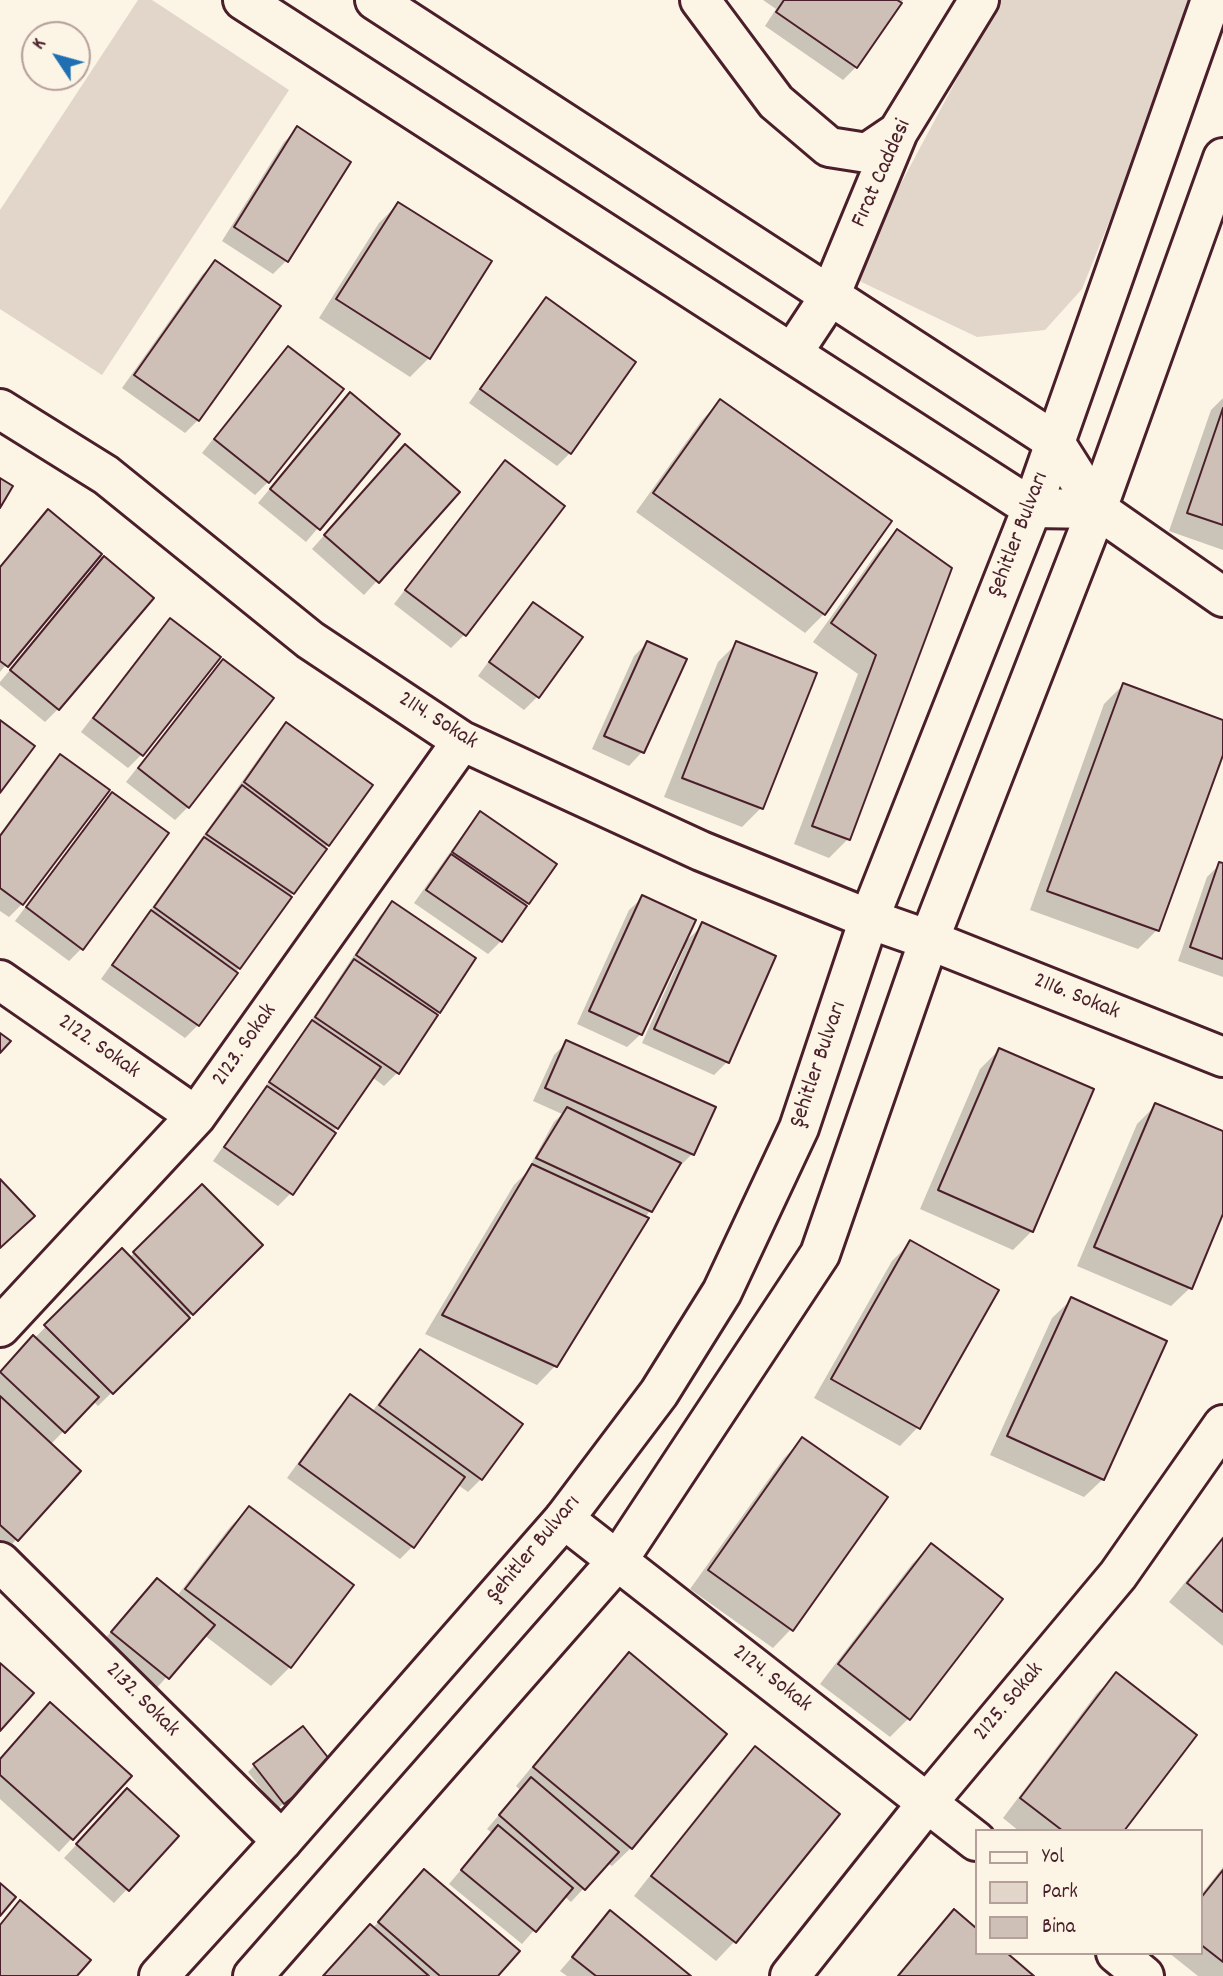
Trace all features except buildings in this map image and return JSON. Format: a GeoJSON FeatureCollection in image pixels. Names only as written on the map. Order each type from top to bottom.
{"type":"FeatureCollection","features":[{"type":"Feature","properties":{"kind":"street"},"geometry":{"type":"LineString","coordinates":[[243,0],[1032,508],[1097,509]]}},
{"type":"Feature","properties":{"kind":"street"},"geometry":{"type":"LineString","coordinates":[[374,0],[1054,441],[1097,509],[1223,597]]}},
{"type":"Feature","properties":{"kind":"street"},"geometry":{"type":"LineString","coordinates":[[699,0],[776,102],[829,147],[867,153],[898,132]]}},
{"type":"Feature","properties":{"kind":"street","name":"Fırat Caddesi"},"geometry":{"type":"LineString","coordinates":[[793,352],[830,296],[898,132],[979,0]]}},
{"type":"Feature","properties":{"kind":"street","name":"Şehitler Bulvarı"},"geometry":{"type":"LineString","coordinates":[[159,1976],[282,1841],[564,1519],[659,1393],[722,1292],[800,1128],[869,919],[1032,508],[1211,0]]}},
{"type":"Feature","properties":{"kind":"street"},"geometry":{"type":"LineString","coordinates":[[253,1976],[618,1560],[820,1254],[929,940],[1097,509],[1223,158]]}},
{"type":"Feature","properties":{"kind":"street","name":"2114. Sokak"},"geometry":{"type":"LineString","coordinates":[[0,409],[106,475],[310,639],[462,741],[701,850],[869,919],[929,940]]}},
{"type":"Feature","properties":{"kind":"street","name":"2123. Sokak"},"geometry":{"type":"LineString","coordinates":[[0,1326],[196,1116],[462,741]]}},
{"type":"Feature","properties":{"kind":"street","name":"2116. Sokak"},"geometry":{"type":"LineString","coordinates":[[929,940],[1223,1057]]}},
{"type":"Feature","properties":{"kind":"street","name":"2122. Sokak"},"geometry":{"type":"LineString","coordinates":[[0,980],[196,1116]]}},
{"type":"Feature","properties":{"kind":"street","name":"2125. Sokak"},"geometry":{"type":"LineString","coordinates":[[790,1976],[928,1802],[1118,1574],[1223,1425]]}},
{"type":"Feature","properties":{"kind":"street","name":"2124. Sokak"},"geometry":{"type":"LineString","coordinates":[[564,1519],[974,1839]]}},
{"type":"Feature","properties":{"kind":"street","name":"2132. Sokak"},"geometry":{"type":"LineString","coordinates":[[0,1562],[282,1841]]}},
{"type":"Feature","properties":{"kind":"street"},"geometry":{"type":"LineString","coordinates":[[1118,1955],[1144,1976]]}},
{"type":"Feature","properties":{"kind":"green space"},"geometry":{"type":"Polygon","coordinates":[[[138,0],[152,0],[289,90],[102,375],[0,309],[0,210],[78,91],[91,91],[91,72],[138,0]]]}},
{"type":"Feature","properties":{"kind":"green space"},"geometry":{"type":"Polygon","coordinates":[[[999,0],[1197,0],[1197,4],[1082,289],[1045,330],[977,337],[851,277],[999,0]]]}}]}
